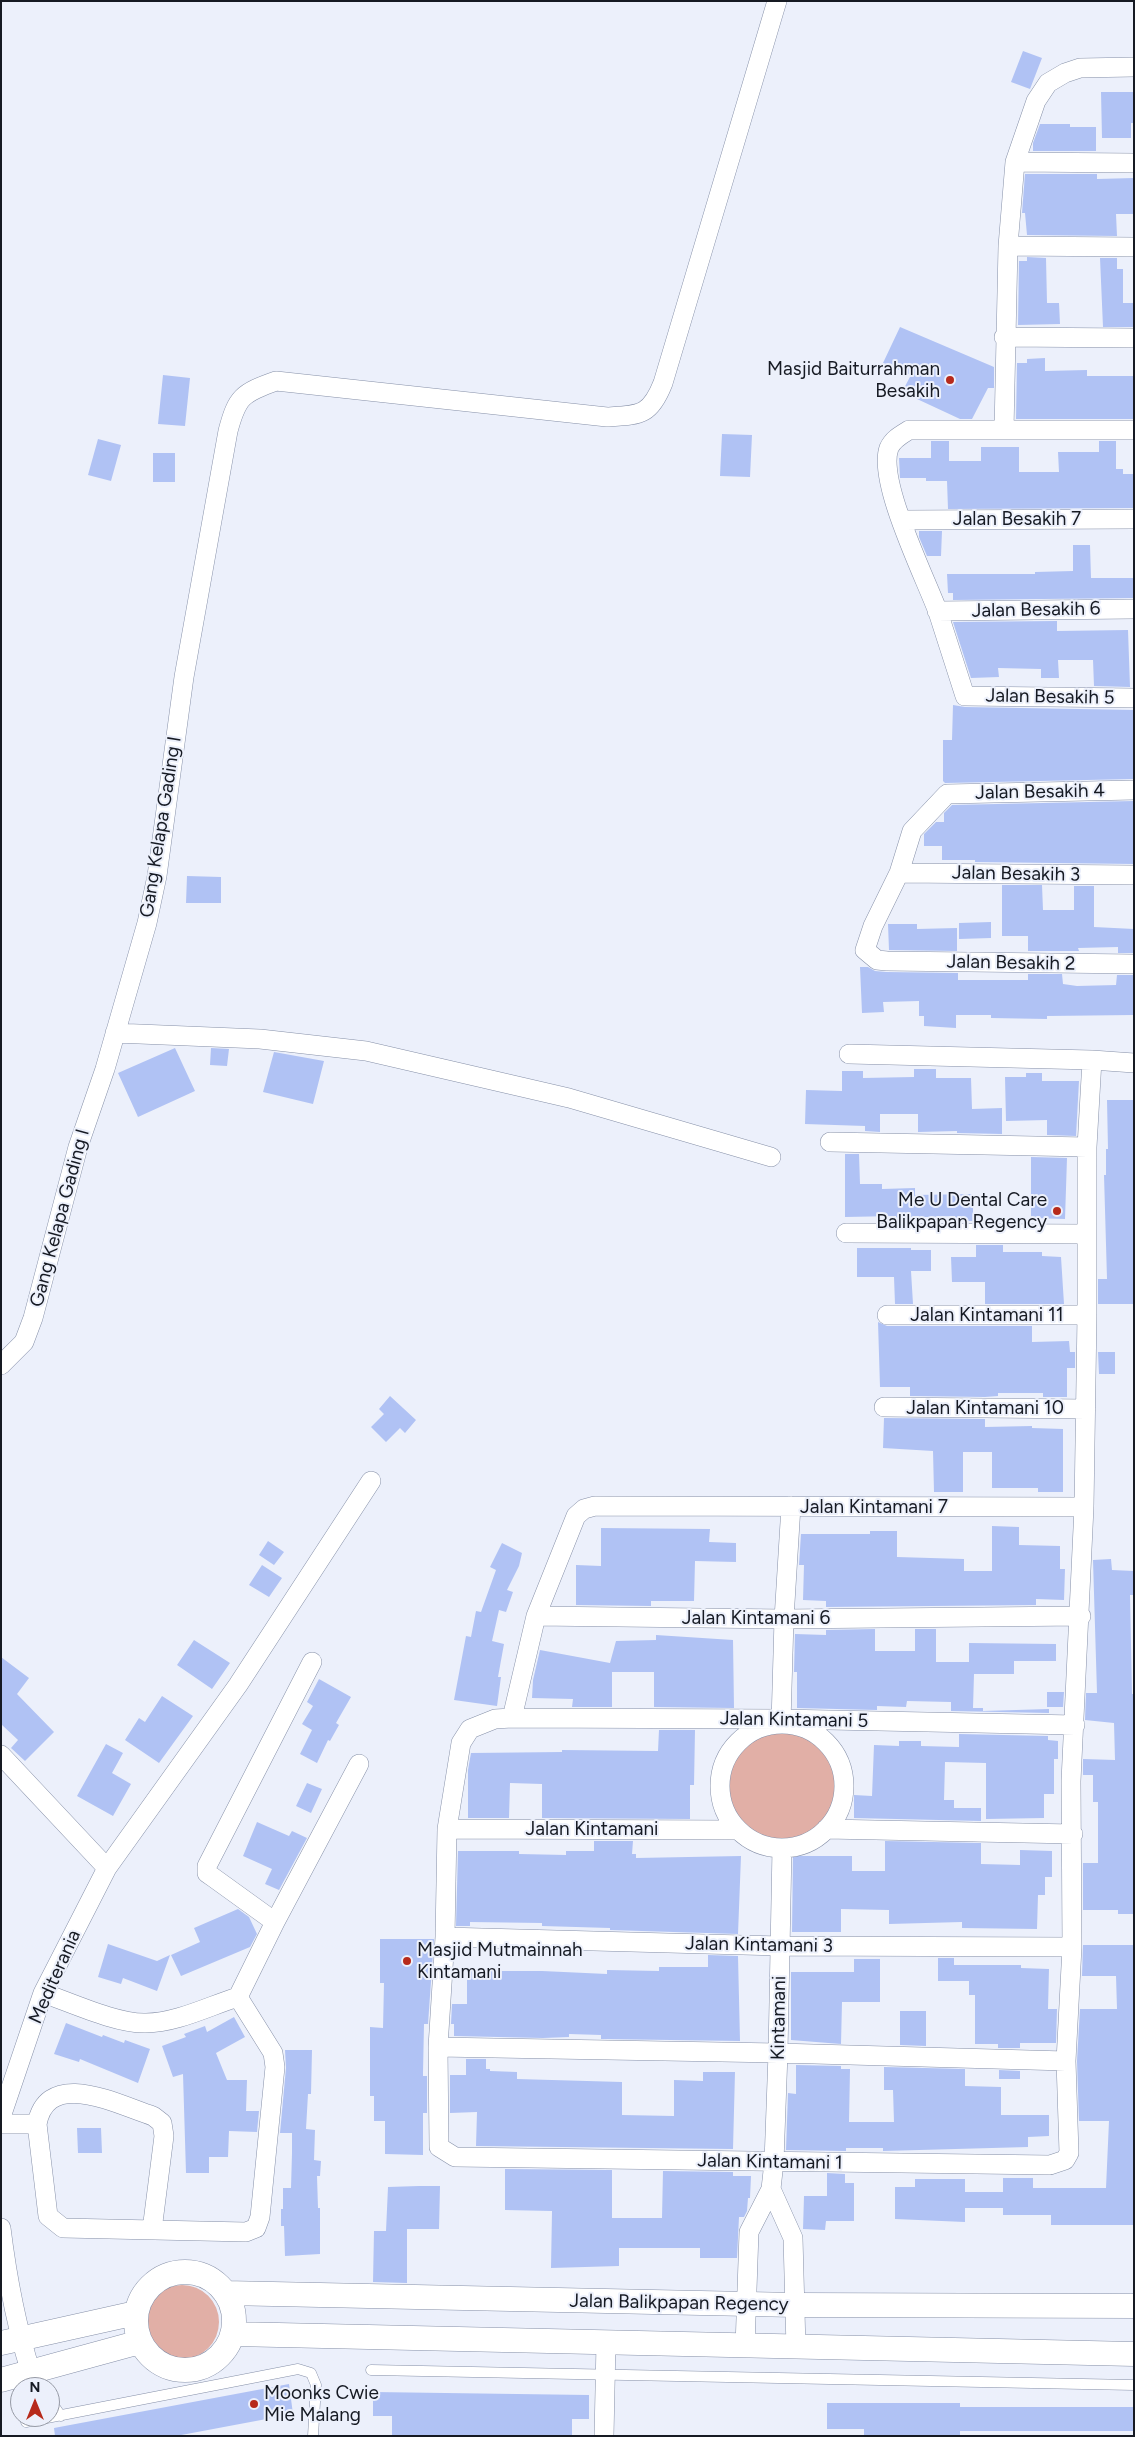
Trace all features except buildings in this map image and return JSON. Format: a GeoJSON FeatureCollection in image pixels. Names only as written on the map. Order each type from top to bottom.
{"type":"FeatureCollection","features":[{"type":"Feature","properties":{"kind":"street","name":"Gang Kelapa Gading I"},"geometry":{"type":"LineString","coordinates":[[1,1365],[24,1342],[33,1318],[78,1147],[115,1033],[147,923],[157,876],[184,676],[228,431],[234,408],[245,393],[276,381],[607,417],[644,412],[656,401],[663,383],[777,1]]}},
{"type":"Feature","properties":{"kind":"street"},"geometry":{"type":"LineString","coordinates":[[1004,430],[1004,337],[1008,246],[1015,162],[1036,101],[1048,83],[1065,73],[1080,68],[1125,66]]}},
{"type":"Feature","properties":{"kind":"street"},"geometry":{"type":"LineString","coordinates":[[1015,162],[1134,163]]}},
{"type":"Feature","properties":{"kind":"street"},"geometry":{"type":"LineString","coordinates":[[1008,246],[1134,248]]}},
{"type":"Feature","properties":{"kind":"street"},"geometry":{"type":"LineString","coordinates":[[1004,337],[1134,338]]}},
{"type":"Feature","properties":{"kind":"street"},"geometry":{"type":"LineString","coordinates":[[937,611],[901,520],[888,474],[889,449],[896,438],[909,430],[1134,430]]}},
{"type":"Feature","properties":{"kind":"street","name":"Jalan Besakih 7"},"geometry":{"type":"LineString","coordinates":[[901,520],[1134,519]]}},
{"type":"Feature","properties":{"kind":"street","name":"Jalan Besakih 6"},"geometry":{"type":"LineString","coordinates":[[937,611],[1134,609]]}},
{"type":"Feature","properties":{"kind":"street","name":"Jalan Besakih 5"},"geometry":{"type":"LineString","coordinates":[[937,611],[965,696],[1134,698]]}},
{"type":"Feature","properties":{"kind":"street","name":"Jalan Besakih 4"},"geometry":{"type":"LineString","coordinates":[[898,873],[912,832],[947,794],[1134,790]]}},
{"type":"Feature","properties":{"kind":"street","name":"Jalan Besakih 3"},"geometry":{"type":"LineString","coordinates":[[898,873],[1134,875]]}},
{"type":"Feature","properties":{"kind":"street","name":"Jalan Besakih 2"},"geometry":{"type":"LineString","coordinates":[[898,873],[872,926],[865,950],[877,960],[1134,964]]}},
{"type":"Feature","properties":{"kind":"street"},"geometry":{"type":"LineString","coordinates":[[115,1033],[260,1039],[366,1051],[569,1098],[771,1157]]}},
{"type":"Feature","properties":{"kind":"street"},"geometry":{"type":"LineString","coordinates":[[848,1054],[1092,1060],[1134,1063]]}},
{"type":"Feature","properties":{"kind":"street"},"geometry":{"type":"LineString","coordinates":[[438,2047],[778,2053],[1066,2061],[1072,1947],[1073,1834],[1071,1780],[1081,1616],[1084,1507],[1087,1147],[1092,1060]]}},
{"type":"Feature","properties":{"kind":"street"},"geometry":{"type":"LineString","coordinates":[[830,1142],[1087,1147]]}},
{"type":"Feature","properties":{"kind":"street"},"geometry":{"type":"LineString","coordinates":[[846,1233],[1086,1234]]}},
{"type":"Feature","properties":{"kind":"street","name":"Jalan Kintamani 11"},"geometry":{"type":"LineString","coordinates":[[887,1315],[1087,1315]]}},
{"type":"Feature","properties":{"kind":"street","name":"Jalan Kintamani 10"},"geometry":{"type":"LineString","coordinates":[[884,1407],[1086,1409]]}},
{"type":"Feature","properties":{"kind":"street","name":"Mediterania"},"geometry":{"type":"LineString","coordinates":[[1,2117],[43,1993],[107,1868],[238,1685],[371,1481]]}},
{"type":"Feature","properties":{"kind":"street"},"geometry":{"type":"LineString","coordinates":[[512,1718],[536,1616],[576,1516],[584,1509],[596,1506],[791,1506]]}},
{"type":"Feature","properties":{"kind":"street","name":"Jalan Kintamani 7"},"geometry":{"type":"LineString","coordinates":[[781,1721],[784,1619],[791,1506],[1084,1507]]}},
{"type":"Feature","properties":{"kind":"street","name":"Jalan Kintamani 6"},"geometry":{"type":"LineString","coordinates":[[536,1616],[784,1619],[1081,1616]]}},
{"type":"Feature","properties":{"kind":"street"},"geometry":{"type":"LineString","coordinates":[[275,1922],[207,1873],[207,1866],[312,1662]]}},
{"type":"Feature","properties":{"kind":"street","name":"Jalan Kintamani 5"},"geometry":{"type":"LineString","coordinates":[[455,2156],[439,2147],[438,2047],[445,1937],[447,1829],[461,1743],[470,1729],[481,1723],[512,1718],[1075,1725]]}},
{"type":"Feature","properties":{"kind":"street"},"geometry":{"type":"LineString","coordinates":[[781,1721],[813,1731],[826,1741],[836,1754],[842,1769],[844,1785],[842,1802],[836,1816],[826,1829],[813,1839],[798,1846],[782,1848],[766,1846],[750,1840],[737,1830],[727,1817],[721,1802],[719,1786],[721,1770],[727,1755],[737,1742],[750,1732],[765,1725],[781,1721]]}},
{"type":"Feature","properties":{"kind":"street"},"geometry":{"type":"LineString","coordinates":[[1,1755],[107,1868]]}},
{"type":"Feature","properties":{"kind":"street"},"geometry":{"type":"LineString","coordinates":[[43,1993],[126,2022],[145,2024],[162,2022],[238,1997],[275,1922],[359,1764]]}},
{"type":"Feature","properties":{"kind":"street","name":"Jalan Kintamani"},"geometry":{"type":"LineString","coordinates":[[447,1829],[737,1830]]}},
{"type":"Feature","properties":{"kind":"street"},"geometry":{"type":"LineString","coordinates":[[826,1829],[1073,1834]]}},
{"type":"Feature","properties":{"kind":"street","name":"Kintamani"},"geometry":{"type":"LineString","coordinates":[[771,2189],[774,2162],[778,2053],[782,1848]]}},
{"type":"Feature","properties":{"kind":"street","name":"Jalan Kintamani 3"},"geometry":{"type":"LineString","coordinates":[[445,1937],[780,1946],[1072,1947]]}},
{"type":"Feature","properties":{"kind":"street"},"geometry":{"type":"LineString","coordinates":[[152,2230],[164,2136],[162,2122],[152,2116],[77,2092],[61,2093],[48,2101],[40,2110],[37,2124],[48,2216],[53,2222],[63,2228],[152,2230],[246,2232],[256,2228],[260,2217],[275,2067],[273,2053],[238,1997]]}},
{"type":"Feature","properties":{"kind":"street","name":"Jalan Kintamani 1"},"geometry":{"type":"LineString","coordinates":[[455,2156],[1050,2165],[1065,2160],[1069,2153],[1066,2061]]}},
{"type":"Feature","properties":{"kind":"street"},"geometry":{"type":"LineString","coordinates":[[1,2124],[37,2124]]}},
{"type":"Feature","properties":{"kind":"street"},"geometry":{"type":"LineString","coordinates":[[745,2347],[750,2232],[771,2189]]}},
{"type":"Feature","properties":{"kind":"street"},"geometry":{"type":"LineString","coordinates":[[771,2189],[793,2238],[796,2348]]}},
{"type":"Feature","properties":{"kind":"street"},"geometry":{"type":"LineString","coordinates":[[1,2228],[6,2270],[10,2340],[34,2377]]}},
{"type":"Feature","properties":{"kind":"street"},"geometry":{"type":"LineString","coordinates":[[180,2272],[206,2276],[217,2283],[231,2304],[234,2319],[232,2334],[227,2348],[217,2359],[204,2366],[189,2370],[174,2369],[160,2364],[140,2342],[136,2328],[136,2313],[147,2290],[156,2281],[180,2272]]}},
{"type":"Feature","properties":{"kind":"street","name":"Jalan Balikpapan Regency"},"geometry":{"type":"LineString","coordinates":[[225,2293],[796,2305],[1134,2306]]}},
{"type":"Feature","properties":{"kind":"street"},"geometry":{"type":"LineString","coordinates":[[10,2340],[136,2313]]}},
{"type":"Feature","properties":{"kind":"street"},"geometry":{"type":"LineString","coordinates":[[232,2334],[745,2347],[1134,2354]]}},
{"type":"Feature","properties":{"kind":"street"},"geometry":{"type":"LineString","coordinates":[[44,2377],[140,2342]]}},
{"type":"Feature","properties":{"kind":"street"},"geometry":{"type":"LineString","coordinates":[[604,2436],[606,2343]]}},
{"type":"Feature","properties":{"kind":"lane"},"geometry":{"type":"LineString","coordinates":[[61,2416],[298,2369],[311,2373],[316,2385],[313,2436]]}},
{"type":"Feature","properties":{"kind":"lane"},"geometry":{"type":"LineString","coordinates":[[371,2370],[1134,2384]]}},
{"type":"Feature","properties":{"kind":"shaded area"},"geometry":{"type":"Polygon","coordinates":[[[781,1729],[802,1733],[820,1745],[832,1763],[836,1784],[832,1805],[820,1823],[802,1835],[781,1839],[760,1835],[742,1823],[730,1805],[726,1784],[730,1763],[742,1745],[760,1733],[781,1729]]]}},
{"type":"Feature","properties":{"kind":"shaded area"},"geometry":{"type":"Polygon","coordinates":[[[175,2285],[189,2285],[203,2291],[213,2301],[219,2315],[217,2336],[203,2353],[189,2359],[175,2359],[161,2353],[151,2343],[145,2329],[145,2315],[151,2301],[161,2291],[175,2285]]]}},
{"type":"Feature","properties":{"kind":"place","name":"Masjid Baiturrahman Besakih"},"geometry":{"type":"Point","coordinates":[950,380]}},
{"type":"Feature","properties":{"kind":"place","name":"Me U Dental Care Balikpapan Regency"},"geometry":{"type":"Point","coordinates":[1057,1211]}},
{"type":"Feature","properties":{"kind":"place","name":"Masjid Mutmainnah Kintamani"},"geometry":{"type":"Point","coordinates":[407,1961]}},
{"type":"Feature","properties":{"kind":"place","name":"Moonks Cwie Mie Malang"},"geometry":{"type":"Point","coordinates":[254,2404]}}]}
